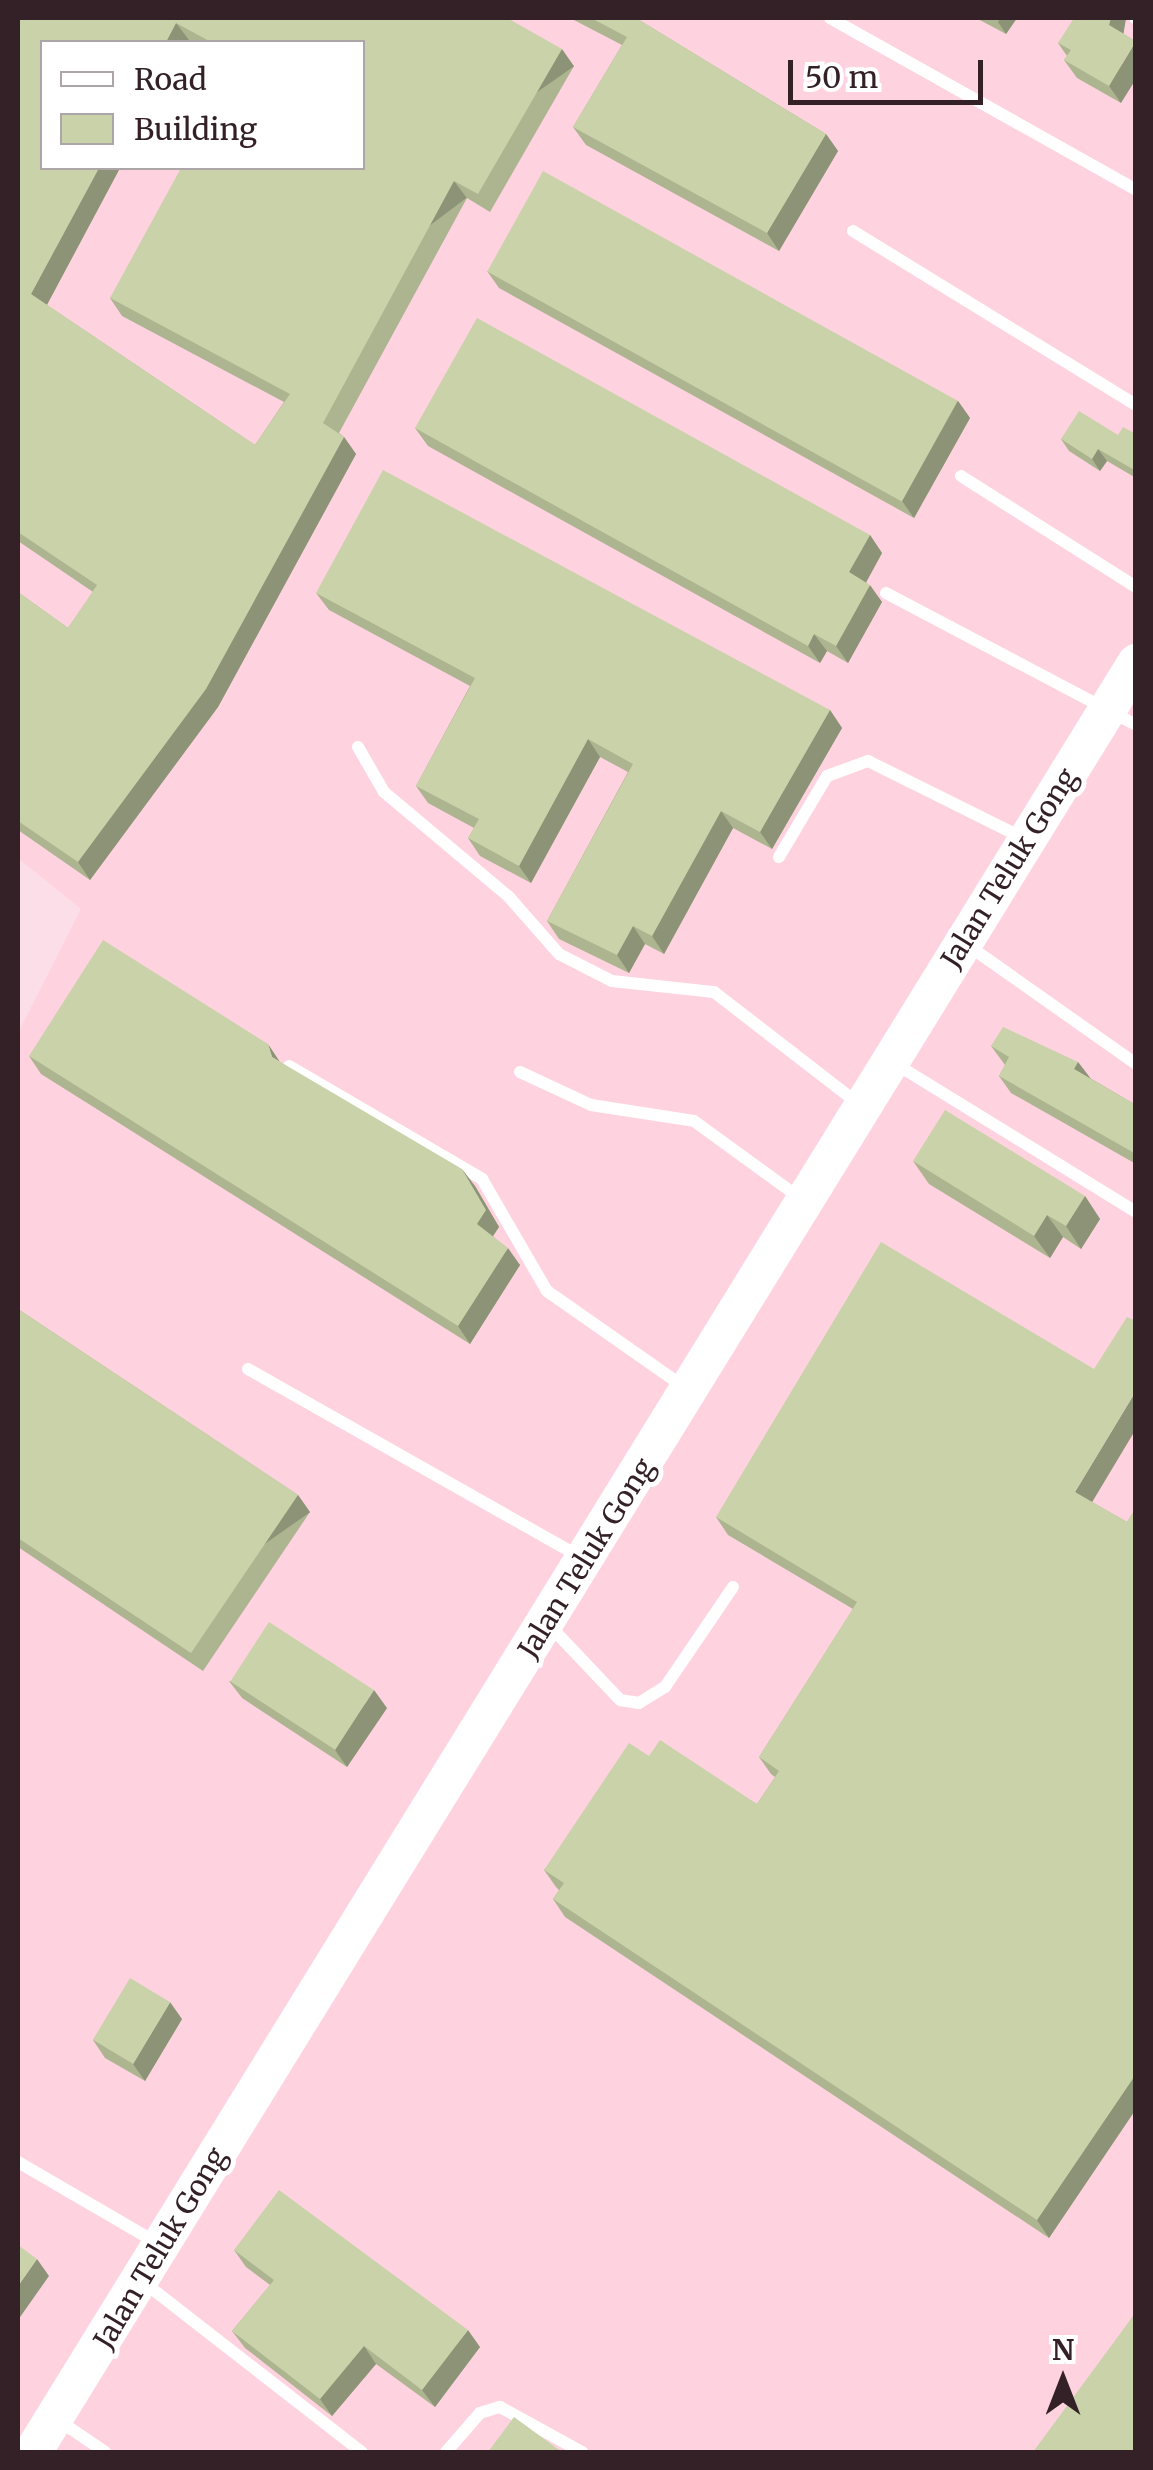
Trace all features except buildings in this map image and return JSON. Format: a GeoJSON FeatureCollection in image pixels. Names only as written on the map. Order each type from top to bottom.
{"type":"FeatureCollection","features":[{"type":"Feature","properties":{"kind":"street","name":"Jalan Teluk Gong"},"geometry":{"type":"LineString","coordinates":[[34,2452],[690,1392],[859,1104],[1032,842],[1121,717],[1136,663]]}},
{"type":"Feature","properties":{"kind":"lane"},"geometry":{"type":"LineString","coordinates":[[830,18],[1136,190]]}},
{"type":"Feature","properties":{"kind":"lane"},"geometry":{"type":"LineString","coordinates":[[854,231],[1136,406]]}},
{"type":"Feature","properties":{"kind":"lane"},"geometry":{"type":"LineString","coordinates":[[960,476],[1136,586]]}},
{"type":"Feature","properties":{"kind":"lane"},"geometry":{"type":"LineString","coordinates":[[886,593],[1121,717]]}},
{"type":"Feature","properties":{"kind":"lane"},"geometry":{"type":"LineString","coordinates":[[358,747],[384,792],[509,897],[559,954],[612,981],[714,992],[859,1104]]}},
{"type":"Feature","properties":{"kind":"lane"},"geometry":{"type":"LineString","coordinates":[[779,857],[827,776],[868,762],[1032,842]]}},
{"type":"Feature","properties":{"kind":"lane"},"geometry":{"type":"LineString","coordinates":[[964,943],[1136,1064]]}},
{"type":"Feature","properties":{"kind":"lane"},"geometry":{"type":"LineString","coordinates":[[888,1059],[1136,1212]]}},
{"type":"Feature","properties":{"kind":"lane"},"geometry":{"type":"LineString","coordinates":[[289,1066],[482,1180],[547,1292],[690,1392]]}},
{"type":"Feature","properties":{"kind":"lane"},"geometry":{"type":"LineString","coordinates":[[520,1072],[591,1106],[694,1120],[802,1199]]}},
{"type":"Feature","properties":{"kind":"lane"},"geometry":{"type":"LineString","coordinates":[[248,1369],[584,1560]]}},
{"type":"Feature","properties":{"kind":"lane"},"geometry":{"type":"LineString","coordinates":[[546,1623],[620,1700],[639,1704],[665,1687],[734,1587]]}},
{"type":"Feature","properties":{"kind":"lane"},"geometry":{"type":"LineString","coordinates":[[18,2162],[162,2245]]}},
{"type":"Feature","properties":{"kind":"lane"},"geometry":{"type":"LineString","coordinates":[[140,2280],[362,2452]]}},
{"type":"Feature","properties":{"kind":"lane"},"geometry":{"type":"LineString","coordinates":[[446,2452],[480,2413],[500,2408],[582,2452]]}},
{"type":"Feature","properties":{"kind":"lane"},"geometry":{"type":"LineString","coordinates":[[56,2419],[104,2452]]}},
{"type":"Feature","properties":{"kind":"shaded area"},"geometry":{"type":"Polygon","coordinates":[[[18,18],[1135,18],[1135,2452],[18,2452],[18,1033],[81,909],[18,858],[18,18]]]}}]}
